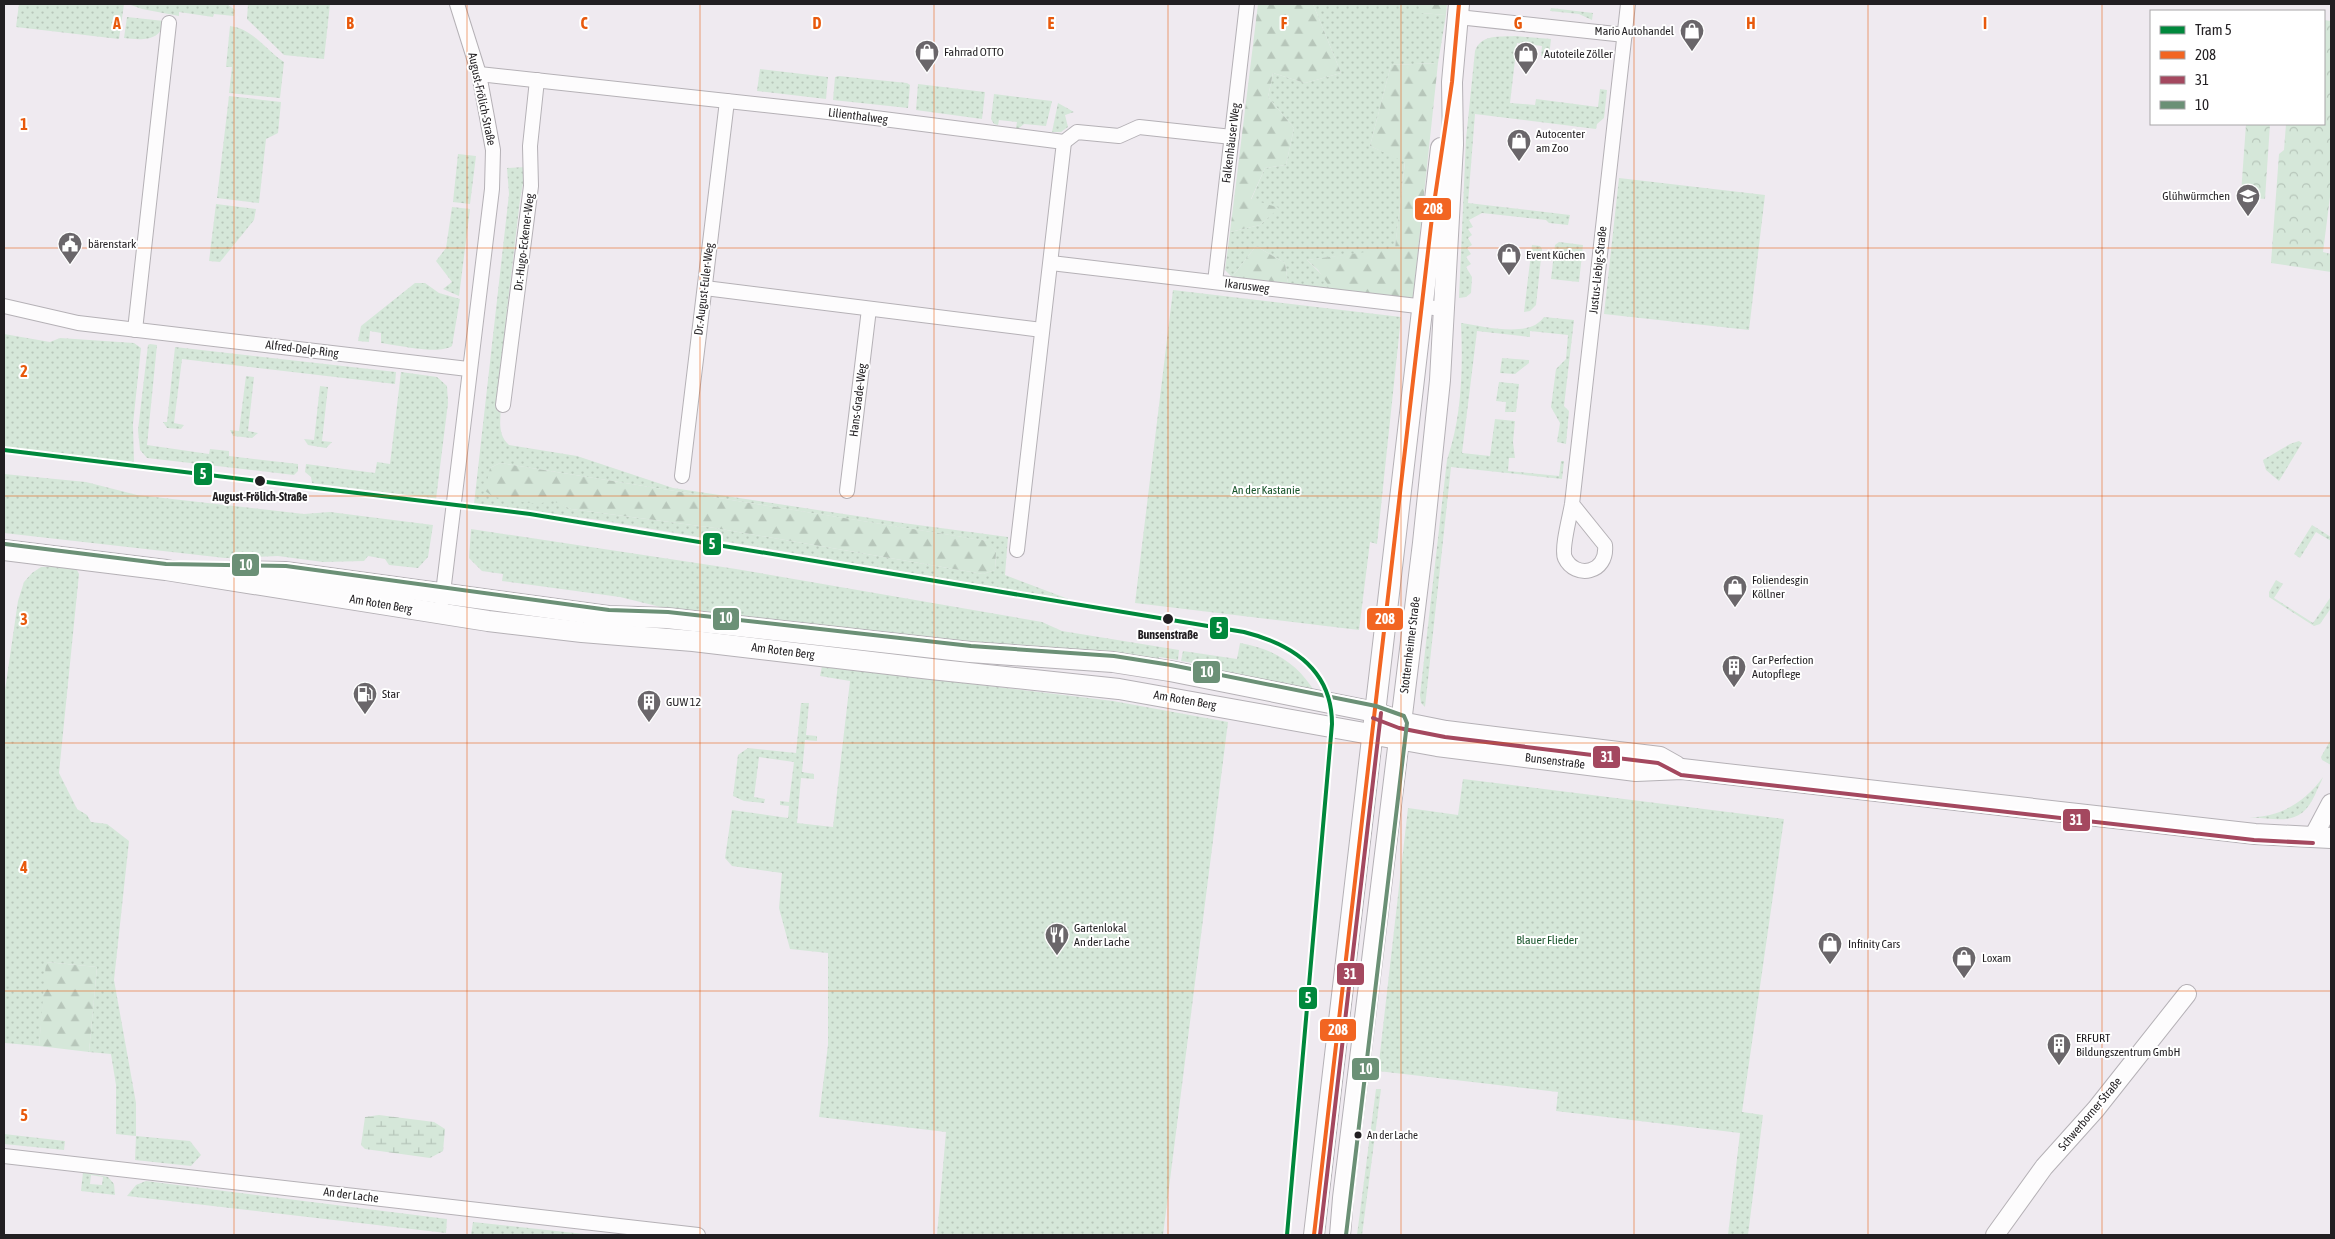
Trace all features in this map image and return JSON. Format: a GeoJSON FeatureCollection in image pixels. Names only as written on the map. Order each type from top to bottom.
{"type":"FeatureCollection","features":[{"type":"Feature","properties":{"kind":"main road","name":"Stotternheimer Straße"},"geometry":{"type":"LineString","coordinates":[[1314,1235],[1376,712],[1421,306],[1441,144],[1452,82],[1458,10]]}},
{"type":"Feature","properties":{"kind":"main road","name":"Stotternheimer Straße"},"geometry":{"type":"LineString","coordinates":[[1340,1235],[1342,1198],[1425,524],[1440,380],[1453,146],[1452,82]]}},
{"type":"Feature","properties":{"kind":"main road","name":"Am Roten Berg"},"geometry":{"type":"LineString","coordinates":[[4,550],[166,570],[440,614],[572,631],[693,640],[931,669],[1077,683],[1189,700],[1373,734],[1400,730]]}},
{"type":"Feature","properties":{"kind":"main road","name":"Am Roten Berg"},"geometry":{"type":"LineString","coordinates":[[166,570],[286,572],[608,616],[667,618],[970,652],[1112,662],[1170,671],[1376,712],[1400,730]]}},
{"type":"Feature","properties":{"kind":"main road","name":"Bunsenstraße"},"geometry":{"type":"LineString","coordinates":[[1400,730],[1636,771],[1682,769],[2255,834],[2322,837]]}},
{"type":"Feature","properties":{"kind":"street","name":"August-Frölich-Straße"},"geometry":{"type":"LineString","coordinates":[[440,614],[468,369],[492,189],[493,150],[479,74],[457,4]]}},
{"type":"Feature","properties":{"kind":"street","name":"Falkenhäuser Weg"},"geometry":{"type":"LineString","coordinates":[[1215,282],[1247,4]]}},
{"type":"Feature","properties":{"kind":"street","name":"Justus-Liebig-Straße"},"geometry":{"type":"LineString","coordinates":[[1572,504],[1628,4]]}},
{"type":"Feature","properties":{"kind":"street"},"geometry":{"type":"LineString","coordinates":[[1458,10],[1624,35]]}},
{"type":"Feature","properties":{"kind":"street"},"geometry":{"type":"LineString","coordinates":[[135,330],[169,23]]}},
{"type":"Feature","properties":{"kind":"street","name":"Lilienthalweg"},"geometry":{"type":"LineString","coordinates":[[479,74],[727,101],[1064,142]]}},
{"type":"Feature","properties":{"kind":"street","name":"Dr.-Hugo-Eckener-Weg"},"geometry":{"type":"LineString","coordinates":[[504,405],[531,186],[530,146],[538,80]]}},
{"type":"Feature","properties":{"kind":"street","name":"Dr.-August-Euler-Weg"},"geometry":{"type":"LineString","coordinates":[[682,476],[727,101]]}},
{"type":"Feature","properties":{"kind":"street"},"geometry":{"type":"LineString","coordinates":[[1017,550],[1064,142],[1077,132],[1119,136],[1139,127],[1232,137]]}},
{"type":"Feature","properties":{"kind":"street","name":"Ikarusweg"},"geometry":{"type":"LineString","coordinates":[[1050,264],[1443,309]]}},
{"type":"Feature","properties":{"kind":"street"},"geometry":{"type":"LineString","coordinates":[[704,288],[1042,330]]}},
{"type":"Feature","properties":{"kind":"street","name":"Alfred-Delp-Ring"},"geometry":{"type":"LineString","coordinates":[[4,306],[78,323],[468,369]]}},
{"type":"Feature","properties":{"kind":"street","name":"Hans-Grade-Weg"},"geometry":{"type":"LineString","coordinates":[[848,490],[869,309]]}},
{"type":"Feature","properties":{"kind":"street"},"geometry":{"type":"LineString","coordinates":[[2322,837],[2331,802]]}},
{"type":"Feature","properties":{"kind":"street","name":"Schwerborner Straße"},"geometry":{"type":"LineString","coordinates":[[1995,1235],[2044,1167],[2096,1109],[2187,994]]}},
{"type":"Feature","properties":{"kind":"street","name":"An der Lache"},"geometry":{"type":"LineString","coordinates":[[4,1156],[698,1235]]}},
{"type":"Feature","properties":{"kind":"green space"},"geometry":{"type":"Polygon","coordinates":[[[19,4],[124,4],[119,39],[16,27],[19,4]]]}},
{"type":"Feature","properties":{"kind":"green space"},"geometry":{"type":"Polygon","coordinates":[[[128,4],[227,4],[235,10],[234,16],[214,14],[213,17],[179,12],[179,16],[142,9],[128,4]]]}},
{"type":"Feature","properties":{"kind":"green space"},"geometry":{"type":"Polygon","coordinates":[[[248,4],[330,4],[324,59],[284,55],[247,19],[248,4]]]}},
{"type":"Feature","properties":{"kind":"green space"},"geometry":{"type":"Polygon","coordinates":[[[1258,4],[1313,4],[1341,73],[1305,83],[1273,73],[1268,97],[1294,128],[1286,165],[1265,168],[1251,199],[1279,208],[1260,225],[1230,232],[1258,4]]]}},
{"type":"Feature","properties":{"kind":"green space"},"geometry":{"type":"Polygon","coordinates":[[[1313,4],[1418,4],[1422,13],[1446,15],[1438,63],[1391,65],[1370,146],[1405,161],[1395,249],[1307,260],[1328,281],[1331,289],[1288,283],[1285,263],[1256,246],[1232,277],[1225,270],[1230,232],[1260,225],[1278,208],[1251,200],[1265,168],[1286,165],[1294,128],[1268,97],[1273,73],[1305,83],[1341,73],[1313,4]]]}},
{"type":"Feature","properties":{"kind":"green space"},"geometry":{"type":"Polygon","coordinates":[[[1418,4],[1447,4],[1446,15],[1421,13],[1418,4]]]}},
{"type":"Feature","properties":{"kind":"green space"},"geometry":{"type":"Polygon","coordinates":[[[1551,8],[1593,13],[1592,20],[1579,14],[1550,11],[1551,8]]]}},
{"type":"Feature","properties":{"kind":"green space"},"geometry":{"type":"Polygon","coordinates":[[[127,17],[164,21],[159,33],[155,36],[143,39],[124,38],[127,17]]]}},
{"type":"Feature","properties":{"kind":"green space"},"geometry":{"type":"Polygon","coordinates":[[[2325,20],[2331,21],[2331,189],[2323,252],[2331,254],[2331,272],[2271,263],[2279,154],[2284,150],[2286,125],[2325,125],[2325,20]]]}},
{"type":"Feature","properties":{"kind":"green space"},"geometry":{"type":"Polygon","coordinates":[[[230,26],[246,31],[284,62],[280,98],[229,93],[232,67],[226,67],[230,26]]]}},
{"type":"Feature","properties":{"kind":"green space"},"geometry":{"type":"Polygon","coordinates":[[[1515,36],[1551,39],[1549,57],[1541,56],[1542,46],[1517,43],[1510,103],[1535,105],[1536,99],[1598,107],[1600,89],[1607,90],[1604,118],[1597,124],[1596,129],[1475,114],[1468,203],[1570,215],[1568,225],[1549,223],[1546,220],[1482,213],[1469,220],[1473,227],[1468,229],[1472,235],[1468,238],[1472,245],[1467,248],[1471,254],[1466,257],[1471,264],[1466,267],[1472,277],[1471,293],[1466,297],[1459,298],[1466,139],[1475,51],[1486,39],[1515,36]]]}},
{"type":"Feature","properties":{"kind":"green space"},"geometry":{"type":"Polygon","coordinates":[[[1438,63],[1413,298],[1331,289],[1318,270],[1307,260],[1395,248],[1405,162],[1370,146],[1391,65],[1438,63]]]}},
{"type":"Feature","properties":{"kind":"green space"},"geometry":{"type":"Polygon","coordinates":[[[760,69],[828,77],[826,99],[757,91],[760,69]]]}},
{"type":"Feature","properties":{"kind":"green space"},"geometry":{"type":"Polygon","coordinates":[[[835,77],[907,83],[910,85],[908,108],[833,100],[835,77]]]}},
{"type":"Feature","properties":{"kind":"green space"},"geometry":{"type":"Polygon","coordinates":[[[918,84],[985,92],[982,119],[916,110],[918,84]]]}},
{"type":"Feature","properties":{"kind":"green space"},"geometry":{"type":"Polygon","coordinates":[[[994,94],[1052,101],[1046,126],[1024,124],[1016,128],[1017,122],[999,120],[998,125],[994,124],[991,119],[994,94]]]}},
{"type":"Feature","properties":{"kind":"green space"},"geometry":{"type":"Polygon","coordinates":[[[229,96],[281,102],[278,133],[266,139],[259,203],[217,198],[229,96]]]}},
{"type":"Feature","properties":{"kind":"green space"},"geometry":{"type":"Polygon","coordinates":[[[1058,103],[1074,112],[1065,115],[1068,127],[1061,132],[1052,132],[1058,103]]]}},
{"type":"Feature","properties":{"kind":"green space"},"geometry":{"type":"Polygon","coordinates":[[[2246,125],[2270,125],[2265,199],[2246,197],[2246,194],[2241,194],[2246,125]]]}},
{"type":"Feature","properties":{"kind":"green space"},"geometry":{"type":"Polygon","coordinates":[[[458,154],[476,156],[470,204],[453,202],[458,154]]]}},
{"type":"Feature","properties":{"kind":"green space"},"geometry":{"type":"Polygon","coordinates":[[[526,167],[520,200],[496,404],[501,408],[501,433],[509,445],[577,456],[673,488],[1008,537],[1005,575],[1071,600],[599,520],[474,504],[509,194],[507,168],[526,167]],[[500,463],[490,468],[571,509],[715,528],[983,574],[995,570],[996,552],[987,541],[500,463]]]}},
{"type":"Feature","properties":{"kind":"green space"},"geometry":{"type":"Polygon","coordinates":[[[1619,178],[1765,195],[1749,330],[1604,314],[1619,178]]]}},
{"type":"Feature","properties":{"kind":"green space"},"geometry":{"type":"Polygon","coordinates":[[[216,204],[256,209],[254,220],[220,262],[209,261],[216,204]]]}},
{"type":"Feature","properties":{"kind":"green space"},"geometry":{"type":"Polygon","coordinates":[[[452,207],[470,209],[459,296],[443,289],[452,282],[436,261],[446,248],[452,207]]]}},
{"type":"Feature","properties":{"kind":"green space"},"geometry":{"type":"Polygon","coordinates":[[[1559,242],[1583,245],[1579,282],[1551,279],[1555,245],[1559,242]]]}},
{"type":"Feature","properties":{"kind":"green space"},"geometry":{"type":"Polygon","coordinates":[[[1532,245],[1540,246],[1542,249],[1536,305],[1530,311],[1524,312],[1532,245]]]}},
{"type":"Feature","properties":{"kind":"green space"},"geometry":{"type":"Polygon","coordinates":[[[1256,246],[1285,263],[1288,283],[1232,277],[1256,246]]]}},
{"type":"Feature","properties":{"kind":"green space"},"geometry":{"type":"Polygon","coordinates":[[[415,283],[425,283],[439,293],[460,299],[452,346],[446,349],[428,350],[381,343],[381,333],[370,331],[369,342],[358,341],[361,326],[415,283]]]}},
{"type":"Feature","properties":{"kind":"green space","name":"An der Kastanie"},"geometry":{"type":"Polygon","coordinates":[[[1173,290],[1401,317],[1377,544],[1370,542],[1359,630],[1135,603],[1173,290]]]}},
{"type":"Feature","properties":{"kind":"green space"},"geometry":{"type":"Polygon","coordinates":[[[1544,317],[1574,320],[1564,406],[1569,411],[1566,444],[1557,442],[1560,423],[1551,407],[1556,369],[1566,359],[1568,335],[1530,331],[1530,337],[1477,331],[1462,453],[1490,456],[1495,419],[1515,421],[1513,442],[1515,458],[1509,458],[1508,471],[1559,476],[1561,461],[1564,461],[1562,479],[1451,467],[1425,707],[1421,703],[1420,695],[1447,460],[1459,409],[1462,358],[1461,323],[1493,328],[1517,329],[1528,328],[1537,324],[1544,317]]]}},
{"type":"Feature","properties":{"kind":"green space"},"geometry":{"type":"Polygon","coordinates":[[[4,334],[50,342],[60,338],[134,343],[141,348],[133,424],[134,463],[4,447],[4,334]]]}},
{"type":"Feature","properties":{"kind":"green space"},"geometry":{"type":"Polygon","coordinates":[[[148,345],[157,345],[147,445],[209,454],[210,449],[229,451],[229,456],[298,464],[298,471],[294,475],[147,458],[140,450],[138,430],[148,345]]]}},
{"type":"Feature","properties":{"kind":"green space"},"geometry":{"type":"Polygon","coordinates":[[[175,347],[396,372],[395,384],[182,359],[174,423],[184,425],[181,429],[167,428],[163,422],[167,422],[175,347]]]}},
{"type":"Feature","properties":{"kind":"green space"},"geometry":{"type":"Polygon","coordinates":[[[1502,358],[1529,360],[1529,363],[1515,374],[1500,373],[1502,358]]]}},
{"type":"Feature","properties":{"kind":"green space"},"geometry":{"type":"Polygon","coordinates":[[[401,372],[437,377],[447,386],[448,403],[436,499],[312,483],[311,477],[305,472],[306,464],[375,473],[377,462],[390,464],[401,372]]]}},
{"type":"Feature","properties":{"kind":"green space"},"geometry":{"type":"Polygon","coordinates":[[[246,376],[254,377],[248,431],[258,433],[252,438],[233,436],[230,430],[239,431],[246,376]]]}},
{"type":"Feature","properties":{"kind":"green space"},"geometry":{"type":"Polygon","coordinates":[[[1499,382],[1519,384],[1516,412],[1505,412],[1506,402],[1496,401],[1499,382]]]}},
{"type":"Feature","properties":{"kind":"green space"},"geometry":{"type":"Polygon","coordinates":[[[320,386],[328,387],[322,441],[332,442],[326,448],[308,445],[304,439],[314,440],[320,386]]]}},
{"type":"Feature","properties":{"kind":"green space"},"geometry":{"type":"Polygon","coordinates":[[[2299,441],[2302,443],[2279,481],[2266,470],[2263,460],[2290,444],[2299,441]]]}},
{"type":"Feature","properties":{"kind":"green space"},"geometry":{"type":"Polygon","coordinates":[[[500,463],[988,541],[996,552],[995,570],[983,574],[715,528],[571,509],[553,501],[536,504],[494,497],[485,491],[490,468],[500,463]]]}},
{"type":"Feature","properties":{"kind":"green space"},"geometry":{"type":"Polygon","coordinates":[[[4,474],[86,482],[137,495],[304,514],[330,512],[433,525],[428,557],[418,568],[389,565],[385,559],[368,556],[364,561],[323,562],[278,556],[225,558],[4,533],[4,474]]]}},
{"type":"Feature","properties":{"kind":"green space"},"geometry":{"type":"Polygon","coordinates":[[[2312,525],[2331,537],[2331,541],[2316,532],[2300,558],[2294,554],[2312,525]]]}},
{"type":"Feature","properties":{"kind":"green space"},"geometry":{"type":"Polygon","coordinates":[[[471,529],[736,569],[1042,622],[1062,631],[1179,650],[1178,660],[1159,657],[1159,661],[978,645],[673,610],[620,597],[502,581],[503,574],[482,571],[469,558],[471,529]]]}},
{"type":"Feature","properties":{"kind":"green space"},"geometry":{"type":"Polygon","coordinates":[[[75,566],[79,574],[59,773],[77,809],[87,815],[91,822],[107,824],[129,841],[114,980],[136,1103],[136,1136],[116,1134],[116,1085],[111,1054],[89,1052],[97,967],[47,962],[39,1046],[5,1043],[4,1050],[4,697],[18,601],[24,582],[41,567],[75,566]]]}},
{"type":"Feature","properties":{"kind":"green space"},"geometry":{"type":"Polygon","coordinates":[[[2276,580],[2283,584],[2274,598],[2313,623],[2331,599],[2331,608],[2320,624],[2314,626],[2269,597],[2269,592],[2276,580]]]}},
{"type":"Feature","properties":{"kind":"green space"},"geometry":{"type":"Polygon","coordinates":[[[1240,643],[1264,649],[1284,659],[1300,673],[1315,692],[1199,668],[1199,664],[1181,661],[1183,651],[1237,659],[1240,643]]]}},
{"type":"Feature","properties":{"kind":"green space"},"geometry":{"type":"Polygon","coordinates":[[[822,666],[1113,701],[1228,722],[1163,1235],[937,1235],[946,1132],[819,1117],[828,1045],[828,953],[790,949],[779,908],[782,873],[732,866],[725,858],[732,810],[788,818],[789,806],[780,805],[780,801],[789,802],[794,762],[759,757],[754,797],[765,799],[764,803],[744,801],[733,796],[738,755],[748,748],[796,753],[801,703],[809,703],[806,735],[817,736],[817,741],[805,740],[802,772],[814,774],[814,779],[801,778],[797,823],[833,827],[850,681],[820,676],[822,666]]]}},
{"type":"Feature","properties":{"kind":"green space"},"geometry":{"type":"Polygon","coordinates":[[[2331,739],[2331,765],[2322,760],[2321,757],[2331,739]]]}},
{"type":"Feature","properties":{"kind":"green space"},"geometry":{"type":"Polygon","coordinates":[[[2323,777],[2309,805],[2296,817],[2280,819],[2249,817],[2271,815],[2282,811],[2309,794],[2323,777]]]}},
{"type":"Feature","properties":{"kind":"green space","name":"Blauer Flieder"},"geometry":{"type":"Polygon","coordinates":[[[1463,779],[1784,819],[1742,1112],[1763,1115],[1748,1235],[1728,1235],[1740,1133],[1556,1111],[1558,1092],[1378,1071],[1408,808],[1458,815],[1463,779]]]}},
{"type":"Feature","properties":{"kind":"green space"},"geometry":{"type":"Polygon","coordinates":[[[46,962],[97,967],[89,1052],[39,1046],[46,962]]]}},
{"type":"Feature","properties":{"kind":"green space"},"geometry":{"type":"Polygon","coordinates":[[[1376,1089],[1381,1089],[1362,1235],[1357,1235],[1376,1089]]]}},
{"type":"Feature","properties":{"kind":"green space"},"geometry":{"type":"Polygon","coordinates":[[[379,1115],[434,1122],[445,1129],[443,1151],[430,1158],[365,1149],[361,1145],[365,1117],[379,1115]]]}},
{"type":"Feature","properties":{"kind":"green space"},"geometry":{"type":"Polygon","coordinates":[[[4,1134],[65,1141],[64,1150],[4,1144],[4,1134]]]}},
{"type":"Feature","properties":{"kind":"green space"},"geometry":{"type":"Polygon","coordinates":[[[136,1136],[190,1141],[201,1155],[191,1166],[135,1160],[136,1136]]]}},
{"type":"Feature","properties":{"kind":"green space"},"geometry":{"type":"Polygon","coordinates":[[[83,1172],[108,1177],[114,1184],[115,1195],[81,1191],[83,1172]],[[91,1175],[90,1184],[102,1185],[103,1177],[91,1175]]]}},
{"type":"Feature","properties":{"kind":"green space"},"geometry":{"type":"Polygon","coordinates":[[[146,1181],[447,1219],[446,1233],[127,1196],[136,1185],[146,1181]]]}},
{"type":"Feature","properties":{"kind":"green space"},"geometry":{"type":"Polygon","coordinates":[[[473,1222],[593,1235],[471,1235],[473,1222]]]}},
{"type":"Feature","properties":{"kind":"tram line","name":"5"},"geometry":{"type":"LineString","coordinates":[[4,450],[530,514],[1244,632],[1262,637],[1293,652],[1317,674],[1325,689],[1330,705],[1332,724],[1287,1235]]}},
{"type":"Feature","properties":{"kind":"transit line","name":"208"},"geometry":{"type":"LineString","coordinates":[[1314,1235],[1432,217],[1452,82],[1459,4]]}},
{"type":"Feature","properties":{"kind":"transit line","name":"10"},"geometry":{"type":"LineString","coordinates":[[5,544],[166,564],[286,566],[609,610],[668,612],[971,646],[1114,656],[1171,665],[1376,706],[1404,716],[1407,723],[1346,1235]]}},
{"type":"Feature","properties":{"kind":"transit line","name":"31"},"geometry":{"type":"LineString","coordinates":[[1320,1235],[1381,713]]}},
{"type":"Feature","properties":{"kind":"transit line","name":"31"},"geometry":{"type":"LineString","coordinates":[[1373,718],[1399,728],[1445,737],[1658,763],[1681,775],[2254,840],[2313,843]]}},
{"type":"Feature","properties":{"kind":"place","name":"Mario Autohandel"},"geometry":{"type":"Point","coordinates":[1692,52]}},
{"type":"Feature","properties":{"kind":"place","name":"Fahrrad OTTO"},"geometry":{"type":"Point","coordinates":[927,73]}},
{"type":"Feature","properties":{"kind":"place","name":"Autoteile Zöller"},"geometry":{"type":"Point","coordinates":[1526,75]}},
{"type":"Feature","properties":{"kind":"place","name":"Autocenter am Zoo"},"geometry":{"type":"Point","coordinates":[1519,162]}},
{"type":"Feature","properties":{"kind":"place","name":"Glühwürmchen"},"geometry":{"type":"Point","coordinates":[2248,217]}},
{"type":"Feature","properties":{"kind":"place","name":"bärenstark"},"geometry":{"type":"Point","coordinates":[70,265]}},
{"type":"Feature","properties":{"kind":"place","name":"Event Küchen"},"geometry":{"type":"Point","coordinates":[1509,276]}},
{"type":"Feature","properties":{"kind":"place","name":"August-Frölich-Straße"},"geometry":{"type":"Point","coordinates":[260,481]}},
{"type":"Feature","properties":{"kind":"place","name":"Foliendesgin Köllner"},"geometry":{"type":"Point","coordinates":[1735,608]}},
{"type":"Feature","properties":{"kind":"place","name":"Bunsenstraße"},"geometry":{"type":"Point","coordinates":[1168,619]}},
{"type":"Feature","properties":{"kind":"place","name":"Car Perfection Autopflege"},"geometry":{"type":"Point","coordinates":[1734,688]}},
{"type":"Feature","properties":{"kind":"place","name":"Star"},"geometry":{"type":"Point","coordinates":[365,715]}},
{"type":"Feature","properties":{"kind":"place","name":"GUW 12"},"geometry":{"type":"Point","coordinates":[649,723]}},
{"type":"Feature","properties":{"kind":"place","name":"Gartenlokal An der Lache"},"geometry":{"type":"Point","coordinates":[1057,956]}},
{"type":"Feature","properties":{"kind":"place","name":"Infinity Cars"},"geometry":{"type":"Point","coordinates":[1830,965]}},
{"type":"Feature","properties":{"kind":"place","name":"Loxam"},"geometry":{"type":"Point","coordinates":[1964,979]}},
{"type":"Feature","properties":{"kind":"place","name":"ERFURT Bildungszentrum GmbH"},"geometry":{"type":"Point","coordinates":[2059,1066]}},
{"type":"Feature","properties":{"kind":"place","name":"An der Lache"},"geometry":{"type":"Point","coordinates":[1358,1135]}}]}
